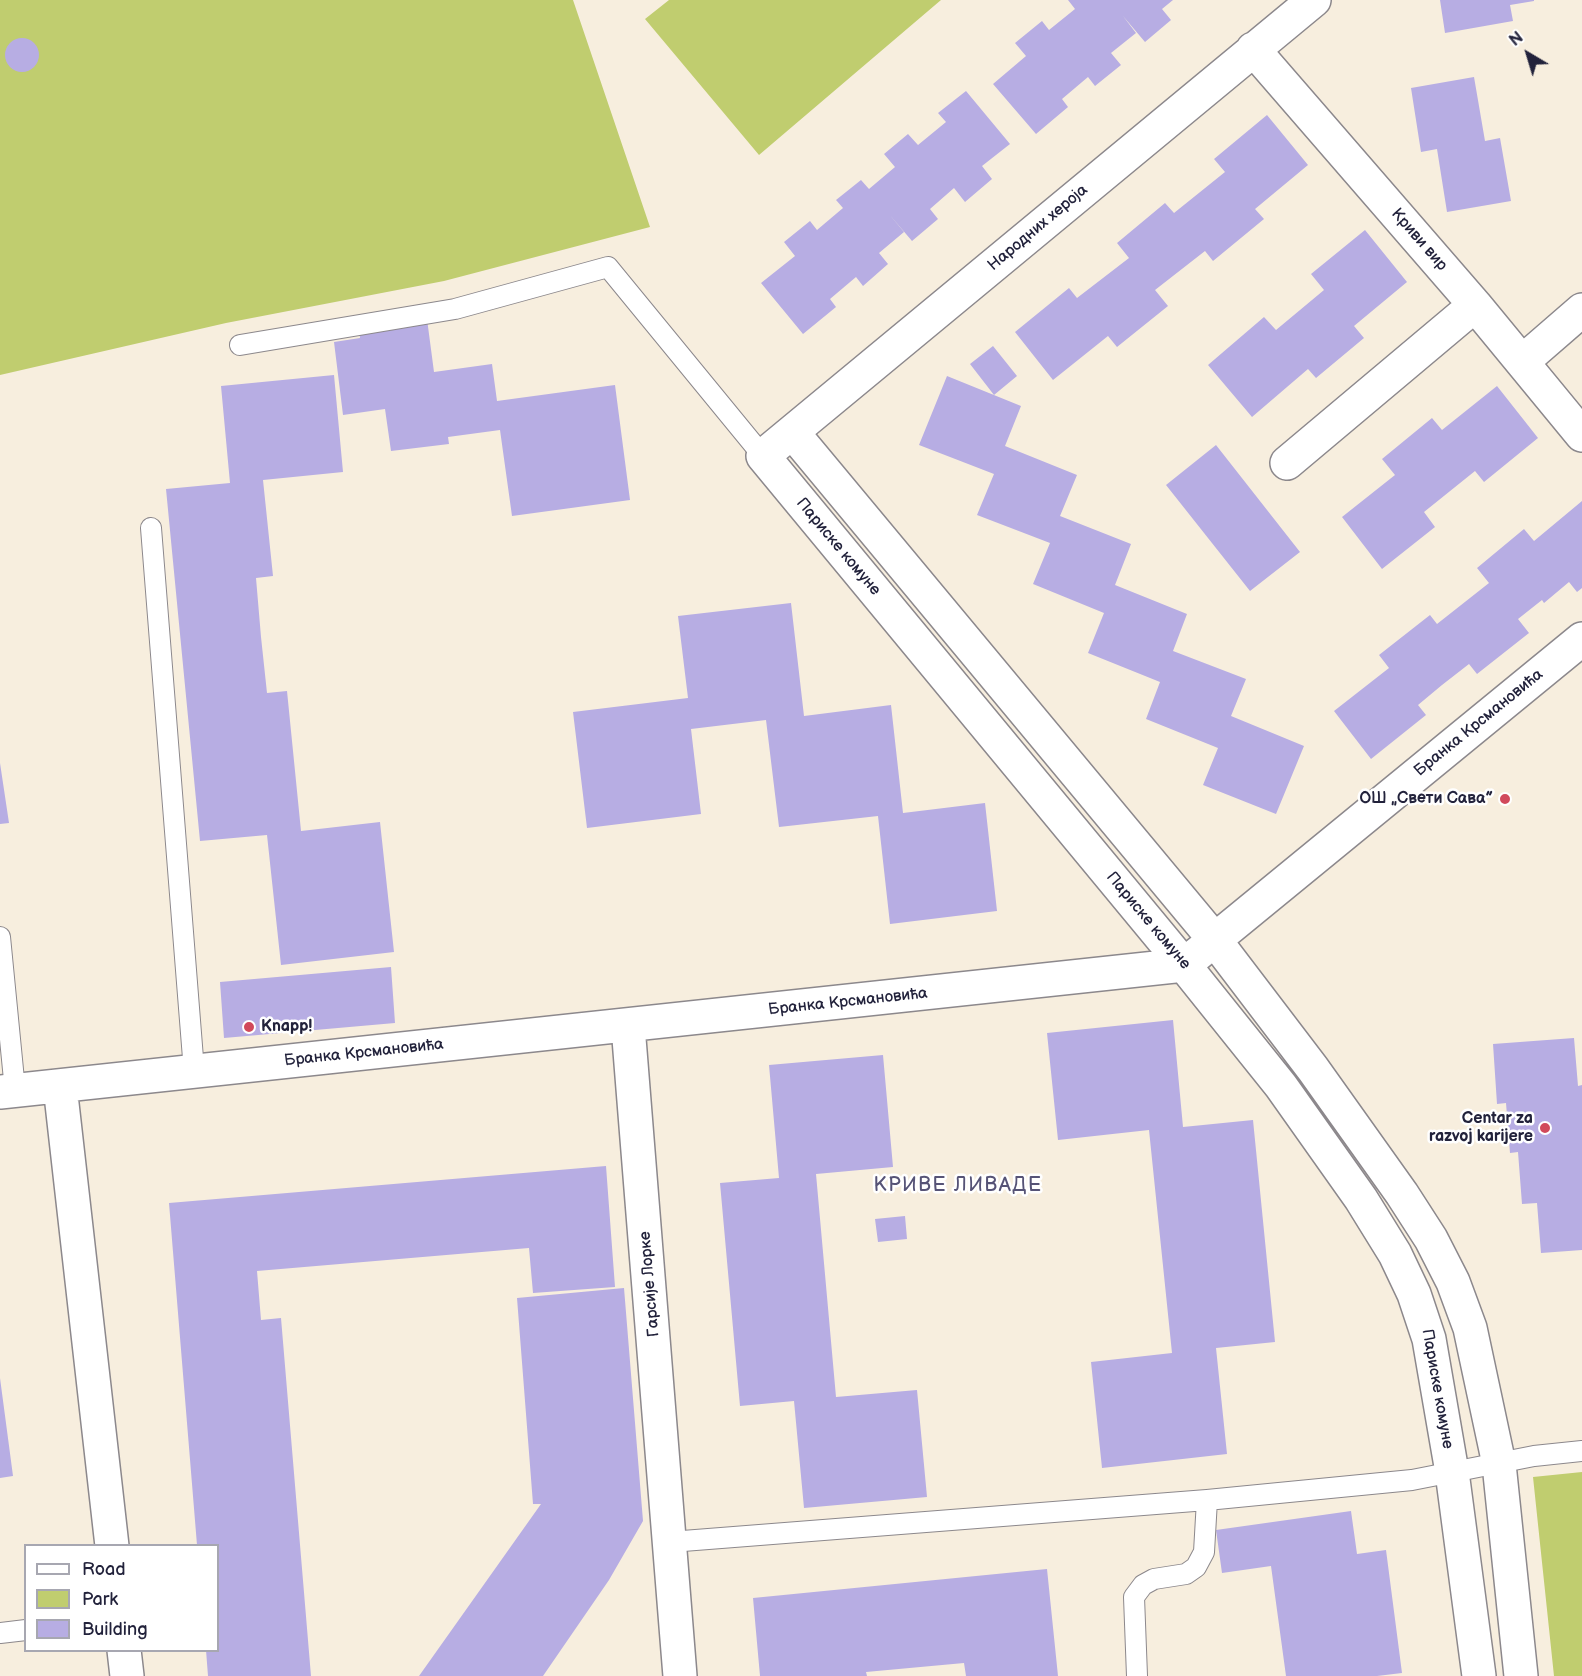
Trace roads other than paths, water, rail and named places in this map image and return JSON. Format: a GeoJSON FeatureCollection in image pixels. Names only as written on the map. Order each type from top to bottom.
{"type":"FeatureCollection","features":[{"type":"Feature","properties":{"kind":"street","name":"Народних хероја"},"geometry":{"type":"LineString","coordinates":[[763,456],[1314,0]]}},
{"type":"Feature","properties":{"kind":"street","name":"Криви вир"},"geometry":{"type":"LineString","coordinates":[[1253,49],[1475,305],[1582,435]]}},
{"type":"Feature","properties":{"kind":"street"},"geometry":{"type":"LineString","coordinates":[[1287,463],[1475,305]]}},
{"type":"Feature","properties":{"kind":"street"},"geometry":{"type":"LineString","coordinates":[[1522,362],[1582,310]]}},
{"type":"Feature","properties":{"kind":"street"},"geometry":{"type":"LineString","coordinates":[[793,433],[1214,939],[1314,1069],[1431,1239],[1453,1282],[1470,1328],[1499,1464],[1521,1676]]}},
{"type":"Feature","properties":{"kind":"street","name":"Париске комуне"},"geometry":{"type":"LineString","coordinates":[[763,456],[1184,965],[1281,1086],[1361,1199],[1395,1254],[1414,1294],[1430,1339],[1452,1472],[1479,1676]]}},
{"type":"Feature","properties":{"kind":"street","name":"Бранка Крсмановића"},"geometry":{"type":"LineString","coordinates":[[7,1091],[1184,965],[1582,639]]}},
{"type":"Feature","properties":{"kind":"street","name":"Гарсије Лорке"},"geometry":{"type":"LineString","coordinates":[[628,1026],[680,1676]]}},
{"type":"Feature","properties":{"kind":"street"},"geometry":{"type":"LineString","coordinates":[[60,1086],[112,1544]]}},
{"type":"Feature","properties":{"kind":"street"},"geometry":{"type":"LineString","coordinates":[[124,1652],[128,1676]]}},
{"type":"Feature","properties":{"kind":"lane","name":"Париске комуне"},"geometry":{"type":"LineString","coordinates":[[240,345],[455,309],[608,267],[763,456]]}},
{"type":"Feature","properties":{"kind":"lane"},"geometry":{"type":"LineString","coordinates":[[152,528],[194,1071]]}},
{"type":"Feature","properties":{"kind":"lane"},"geometry":{"type":"LineString","coordinates":[[0,937],[7,1091]]}},
{"type":"Feature","properties":{"kind":"lane"},"geometry":{"type":"LineString","coordinates":[[670,1542],[1207,1500],[1412,1480],[1534,1456],[1582,1451]]}},
{"type":"Feature","properties":{"kind":"lane"},"geometry":{"type":"LineString","coordinates":[[1137,1676],[1134,1597],[1143,1585],[1154,1579],[1186,1574],[1196,1567],[1204,1552],[1207,1500]]}},
{"type":"Feature","properties":{"kind":"lane"},"geometry":{"type":"LineString","coordinates":[[0,1633],[24,1630]]}},
{"type":"Feature","properties":{"kind":"place","name":"ОШ „Свети Сава”"},"geometry":{"type":"Point","coordinates":[1505,799]}},
{"type":"Feature","properties":{"kind":"place","name":"Knapp!"},"geometry":{"type":"Point","coordinates":[249,1027]}},
{"type":"Feature","properties":{"kind":"place","name":"Centar za razvoj karijere"},"geometry":{"type":"Point","coordinates":[1545,1128]}},
{"type":"Feature","properties":{"kind":"district","name":"КРИВЕ ЛИВАДЕ"},"geometry":{"type":"Point","coordinates":[958,1186]}}]}
